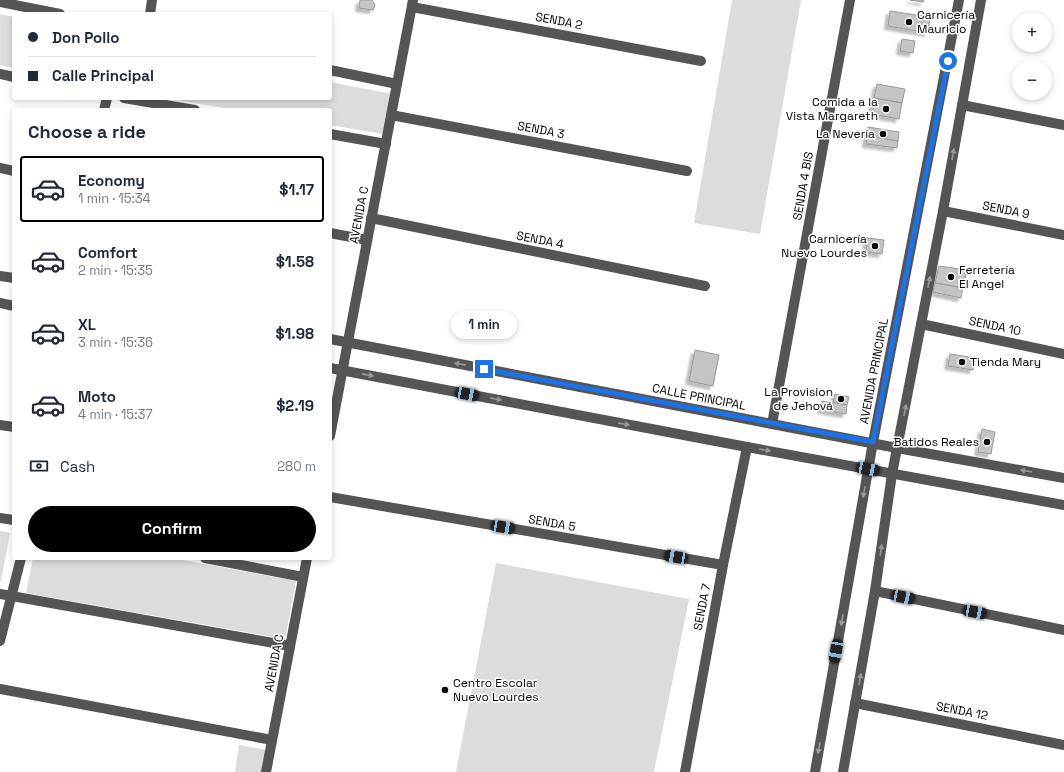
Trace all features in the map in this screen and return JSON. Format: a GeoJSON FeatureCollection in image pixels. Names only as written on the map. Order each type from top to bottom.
{"type":"FeatureCollection","features":[{"type":"Feature","properties":{"kind":"street"},"geometry":{"type":"LineString","coordinates":[[150,12],[152,0]]}},
{"type":"Feature","properties":{"kind":"street","name":"SENDA 4 BIS"},"geometry":{"type":"LineString","coordinates":[[772,424],[850,0]]}},
{"type":"Feature","properties":{"kind":"street","name":"AVENIDA PRINCIPAL"},"geometry":{"type":"LineString","coordinates":[[815,772],[873,442],[960,0]]}},
{"type":"Feature","properties":{"kind":"street"},"geometry":{"type":"LineString","coordinates":[[843,772],[876,591],[892,474],[943,211],[981,0]]}},
{"type":"Feature","properties":{"kind":"street"},"geometry":{"type":"LineString","coordinates":[[0,2],[50,12]]}},
{"type":"Feature","properties":{"kind":"street","name":"SENDA 2"},"geometry":{"type":"LineString","coordinates":[[412,3],[701,61]]}},
{"type":"Feature","properties":{"kind":"street","name":"AVENIDA C"},"geometry":{"type":"LineString","coordinates":[[332,426],[412,3]]}},
{"type":"Feature","properties":{"kind":"street"},"geometry":{"type":"LineString","coordinates":[[332,70],[397,84]]}},
{"type":"Feature","properties":{"kind":"street"},"geometry":{"type":"LineString","coordinates":[[0,74],[12,77]]}},
{"type":"Feature","properties":{"kind":"street"},"geometry":{"type":"LineString","coordinates":[[141,100],[184,108]]}},
{"type":"Feature","properties":{"kind":"street"},"geometry":{"type":"LineString","coordinates":[[962,105],[1064,125]]}},
{"type":"Feature","properties":{"kind":"street","name":"SENDA 3"},"geometry":{"type":"LineString","coordinates":[[391,115],[687,171]]}},
{"type":"Feature","properties":{"kind":"street"},"geometry":{"type":"LineString","coordinates":[[332,134],[386,144]]}},
{"type":"Feature","properties":{"kind":"street"},"geometry":{"type":"LineString","coordinates":[[0,168],[12,171]]}},
{"type":"Feature","properties":{"kind":"street","name":"SENDA 9"},"geometry":{"type":"LineString","coordinates":[[943,211],[1064,235]]}},
{"type":"Feature","properties":{"kind":"street","name":"SENDA 4"},"geometry":{"type":"LineString","coordinates":[[371,218],[705,286]]}},
{"type":"Feature","properties":{"kind":"street"},"geometry":{"type":"LineString","coordinates":[[332,233],[367,240]]}},
{"type":"Feature","properties":{"kind":"street"},"geometry":{"type":"LineString","coordinates":[[0,276],[12,278]]}},
{"type":"Feature","properties":{"kind":"street"},"geometry":{"type":"LineString","coordinates":[[0,303],[12,306]]}},
{"type":"Feature","properties":{"kind":"street","name":"SENDA 10"},"geometry":{"type":"LineString","coordinates":[[921,324],[1064,354]]}},
{"type":"Feature","properties":{"kind":"street","name":"CALLE PRINCIPAL"},"geometry":{"type":"LineString","coordinates":[[332,339],[873,442],[897,448],[1064,478]]}},
{"type":"Feature","properties":{"kind":"street"},"geometry":{"type":"LineString","coordinates":[[332,368],[1064,506]]}},
{"type":"Feature","properties":{"kind":"street"},"geometry":{"type":"LineString","coordinates":[[0,425],[12,427]]}},
{"type":"Feature","properties":{"kind":"street","name":"SENDA 7"},"geometry":{"type":"LineString","coordinates":[[685,772],[723,565],[747,447]]}},
{"type":"Feature","properties":{"kind":"street","name":"SENDA 5"},"geometry":{"type":"LineString","coordinates":[[332,497],[723,565]]}},
{"type":"Feature","properties":{"kind":"street"},"geometry":{"type":"LineString","coordinates":[[0,518],[12,520]]}},
{"type":"Feature","properties":{"kind":"street"},"geometry":{"type":"LineString","coordinates":[[0,641],[20,560]]}},
{"type":"Feature","properties":{"kind":"street"},"geometry":{"type":"LineString","coordinates":[[215,560],[303,577]]}},
{"type":"Feature","properties":{"kind":"street","name":"AVENIDA C"},"geometry":{"type":"LineString","coordinates":[[266,772],[307,560]]}},
{"type":"Feature","properties":{"kind":"street"},"geometry":{"type":"LineString","coordinates":[[876,591],[1064,630]]}},
{"type":"Feature","properties":{"kind":"street"},"geometry":{"type":"LineString","coordinates":[[0,594],[290,646]]}},
{"type":"Feature","properties":{"kind":"street"},"geometry":{"type":"LineString","coordinates":[[0,689],[272,740]]}},
{"type":"Feature","properties":{"kind":"street","name":"SENDA 12"},"geometry":{"type":"LineString","coordinates":[[855,703],[1064,744]]}},
{"type":"Feature","properties":{"kind":"shaded area"},"geometry":{"type":"Polygon","coordinates":[[[732,0],[801,0],[760,234],[694,223],[732,0]]]}},
{"type":"Feature","properties":{"kind":"shaded area"},"geometry":{"type":"Polygon","coordinates":[[[0,14],[12,17],[12,68],[0,65],[0,14]]]}},
{"type":"Feature","properties":{"kind":"shaded area"},"geometry":{"type":"Polygon","coordinates":[[[332,82],[392,94],[388,135],[332,125],[332,108],[225,108],[175,100],[332,100],[332,82]]]}},
{"type":"Feature","properties":{"kind":"shaded area"},"geometry":{"type":"Polygon","coordinates":[[[0,531],[10,533],[1,581],[0,581],[0,531]]]}},
{"type":"Feature","properties":{"kind":"shaded area"},"geometry":{"type":"Polygon","coordinates":[[[33,560],[183,560],[296,581],[285,639],[26,593],[33,560]]]}},
{"type":"Feature","properties":{"kind":"shaded area"},"geometry":{"type":"Polygon","coordinates":[[[496,563],[689,599],[654,772],[456,772],[496,563]]]}},
{"type":"Feature","properties":{"kind":"shaded area"},"geometry":{"type":"Polygon","coordinates":[[[239,745],[274,751],[269,772],[235,772],[239,745]]]}},
{"type":"Feature","properties":{"kind":"building"},"geometry":{"type":"Polygon","coordinates":[[[360,0],[372,0],[375,5],[373,10],[359,8],[360,0]]]}},
{"type":"Feature","properties":{"kind":"building"},"geometry":{"type":"Polygon","coordinates":[[[910,0],[924,0],[923,2],[910,0]]]}},
{"type":"Feature","properties":{"kind":"building","name":"Carnicería Mauricio"},"geometry":{"type":"Polygon","coordinates":[[[890,11],[930,17],[928,33],[888,26],[890,11]]]}},
{"type":"Feature","properties":{"kind":"building"},"geometry":{"type":"Polygon","coordinates":[[[902,39],[915,41],[913,53],[900,51],[902,39]]]}},
{"type":"Feature","properties":{"kind":"building"},"geometry":{"type":"Polygon","coordinates":[[[877,84],[905,89],[902,103],[874,98],[877,84]]]}},
{"type":"Feature","properties":{"kind":"building","name":"Comida a la Vista Margareth"},"geometry":{"type":"Polygon","coordinates":[[[874,98],[902,103],[899,119],[871,114],[874,98]]]}},
{"type":"Feature","properties":{"kind":"building","name":"La Nevería"},"geometry":{"type":"Polygon","coordinates":[[[868,127],[899,132],[898,141],[867,136],[868,127]]]}},
{"type":"Feature","properties":{"kind":"building"},"geometry":{"type":"Polygon","coordinates":[[[867,136],[898,141],[897,148],[866,144],[867,136]]]}},
{"type":"Feature","properties":{"kind":"building","name":"Carnicería Nuevo Lourdes"},"geometry":{"type":"Polygon","coordinates":[[[867,238],[884,240],[882,254],[866,252],[867,238]]]}},
{"type":"Feature","properties":{"kind":"building","name":"Ferretería El Angel"},"geometry":{"type":"Polygon","coordinates":[[[939,266],[967,270],[963,288],[935,283],[939,266]]]}},
{"type":"Feature","properties":{"kind":"building"},"geometry":{"type":"Polygon","coordinates":[[[935,283],[963,288],[961,298],[933,292],[935,283]]]}},
{"type":"Feature","properties":{"kind":"building"},"geometry":{"type":"Polygon","coordinates":[[[695,350],[719,355],[713,386],[689,381],[695,350]]]}},
{"type":"Feature","properties":{"kind":"building","name":"Tienda Mary"},"geometry":{"type":"Polygon","coordinates":[[[950,354],[975,358],[973,370],[948,366],[950,354]]]}},
{"type":"Feature","properties":{"kind":"building","name":"La Provision de Jehová"},"geometry":{"type":"Polygon","coordinates":[[[835,394],[849,397],[847,405],[833,402],[835,394]]]}},
{"type":"Feature","properties":{"kind":"building"},"geometry":{"type":"Polygon","coordinates":[[[822,401],[847,405],[846,414],[821,410],[822,401]]]}},
{"type":"Feature","properties":{"kind":"building","name":"Batidos Reales"},"geometry":{"type":"Polygon","coordinates":[[[982,429],[995,432],[991,454],[978,452],[982,429]]]}},
{"type":"Feature","properties":{"kind":"place","name":"Carnicería Mauricio"},"geometry":{"type":"Point","coordinates":[909,22]}},
{"type":"Feature","properties":{"kind":"place","name":"Comida a la Vista Margareth"},"geometry":{"type":"Point","coordinates":[886,109]}},
{"type":"Feature","properties":{"kind":"place","name":"La Nevería"},"geometry":{"type":"Point","coordinates":[883,134]}},
{"type":"Feature","properties":{"kind":"place","name":"Carnicería Nuevo Lourdes"},"geometry":{"type":"Point","coordinates":[875,246]}},
{"type":"Feature","properties":{"kind":"place","name":"Ferretería El Angel"},"geometry":{"type":"Point","coordinates":[951,277]}},
{"type":"Feature","properties":{"kind":"place","name":"Tienda Mary"},"geometry":{"type":"Point","coordinates":[962,362]}},
{"type":"Feature","properties":{"kind":"place","name":"La Provision de Jehová"},"geometry":{"type":"Point","coordinates":[841,399]}},
{"type":"Feature","properties":{"kind":"place","name":"Batidos Reales"},"geometry":{"type":"Point","coordinates":[987,442]}},
{"type":"Feature","properties":{"kind":"place","name":"Centro Escolar Nuevo Lourdes"},"geometry":{"type":"Point","coordinates":[445,690]}},
{"type":"Feature","properties":{"kind":"route"},"geometry":{"type":"LineString","coordinates":[[484,369],[873,442],[948,61]]}}]}
